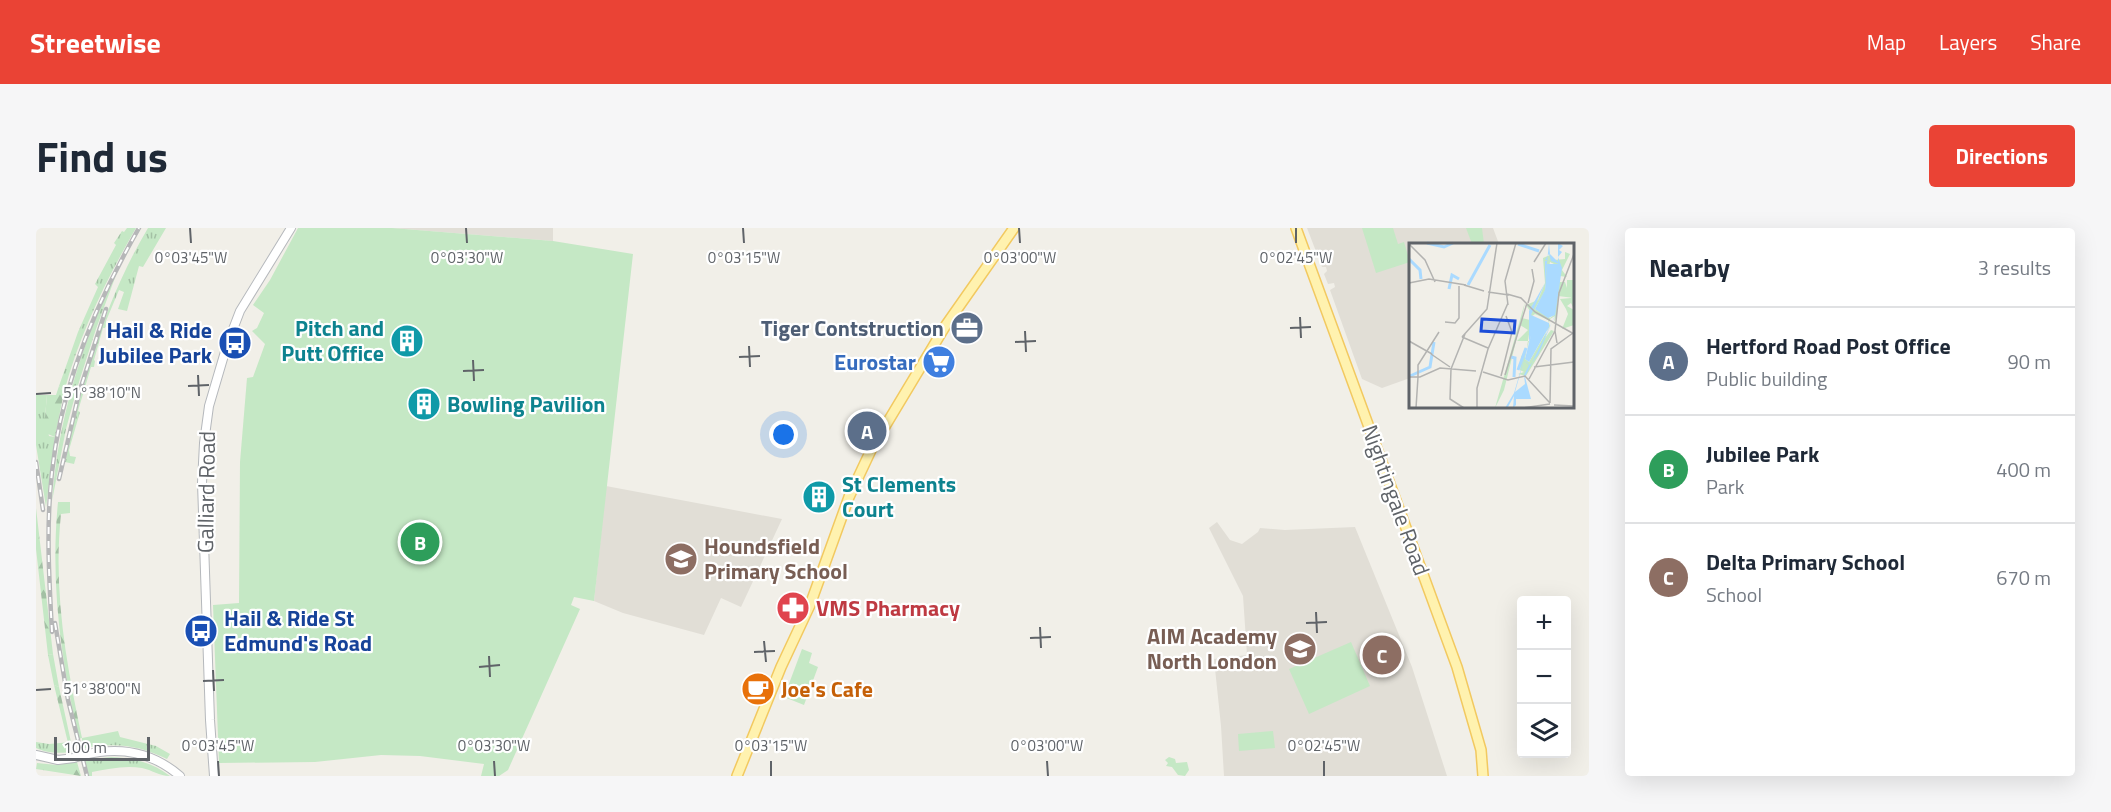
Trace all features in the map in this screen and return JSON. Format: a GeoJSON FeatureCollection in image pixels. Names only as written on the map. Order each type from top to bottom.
{"type":"FeatureCollection","features":[{"type":"Feature","properties":{"kind":"main road"},"geometry":{"type":"LineString","coordinates":[[737,776],[781,667],[810,605],[849,497],[872,447],[946,325],[1014,228]]}},
{"type":"Feature","properties":{"kind":"main road","name":"Nightingale Road"},"geometry":{"type":"LineString","coordinates":[[1296,228],[1457,667],[1479,738],[1483,776]]}},
{"type":"Feature","properties":{"kind":"street","name":"Galliard Road"},"geometry":{"type":"LineString","coordinates":[[214,776],[202,483],[209,406],[227,345],[240,311],[291,228]]}},
{"type":"Feature","properties":{"kind":"street"},"geometry":{"type":"LineString","coordinates":[[36,755],[58,760],[101,751],[132,752],[155,759],[180,776]]}},
{"type":"Feature","properties":{"kind":"shaded area"},"geometry":{"type":"Polygon","coordinates":[[[392,228],[553,228],[553,241],[392,228]]]}},
{"type":"Feature","properties":{"kind":"shaded area"},"geometry":{"type":"Polygon","coordinates":[[[1307,228],[1493,228],[1499,243],[1409,243],[1409,378],[1382,388],[1362,379],[1330,290],[1335,287],[1334,283],[1328,284],[1324,274],[1327,271],[1326,267],[1322,267],[1307,228]]]}},
{"type":"Feature","properties":{"kind":"shaded area","name":"Houndsfield Primary School"},"geometry":{"type":"Polygon","coordinates":[[[606,486],[782,519],[741,607],[721,598],[704,635],[623,613],[594,601],[606,486]]]}},
{"type":"Feature","properties":{"kind":"shaded area","name":"AIM Academy North London"},"geometry":{"type":"Polygon","coordinates":[[[1217,522],[1230,540],[1242,544],[1260,528],[1285,530],[1355,527],[1412,667],[1447,776],[1224,776],[1214,659],[1247,655],[1243,596],[1209,528],[1217,522]]]}},
{"type":"Feature","properties":{"kind":"green space"},"geometry":{"type":"Polygon","coordinates":[[[127,228],[136,228],[95,307],[70,370],[64,392],[59,386],[78,332],[98,287],[95,284],[116,245],[114,243],[122,231],[124,232],[127,228]]]}},
{"type":"Feature","properties":{"kind":"green space"},"geometry":{"type":"Polygon","coordinates":[[[148,228],[166,228],[143,267],[139,266],[127,311],[118,309],[124,292],[119,290],[106,321],[108,323],[103,328],[94,367],[91,367],[78,411],[80,412],[69,450],[70,456],[76,457],[74,464],[65,462],[87,371],[107,312],[148,228]]]}},
{"type":"Feature","properties":{"kind":"green space"},"geometry":{"type":"Polygon","coordinates":[[[298,228],[392,228],[553,241],[633,254],[594,601],[574,597],[571,605],[580,609],[508,770],[499,776],[481,776],[484,764],[420,756],[381,755],[315,762],[219,763],[213,605],[239,603],[240,462],[247,378],[253,377],[265,344],[252,331],[257,328],[264,313],[253,305],[270,280],[298,228]]]}},
{"type":"Feature","properties":{"kind":"green space"},"geometry":{"type":"Polygon","coordinates":[[[1362,228],[1393,228],[1398,244],[1404,242],[1409,262],[1376,273],[1362,228]]]}},
{"type":"Feature","properties":{"kind":"green space"},"geometry":{"type":"Polygon","coordinates":[[[1466,228],[1482,228],[1484,243],[1472,243],[1466,228]]]}},
{"type":"Feature","properties":{"kind":"green space"},"geometry":{"type":"Polygon","coordinates":[[[116,275],[78,385],[66,429],[52,501],[65,413],[82,356],[116,275]]]}},
{"type":"Feature","properties":{"kind":"green space"},"geometry":{"type":"Polygon","coordinates":[[[59,386],[64,392],[55,437],[43,432],[41,426],[45,417],[47,395],[56,395],[59,386]]]}},
{"type":"Feature","properties":{"kind":"green space"},"geometry":{"type":"Polygon","coordinates":[[[36,395],[47,395],[45,417],[49,436],[55,437],[46,507],[36,445],[36,395]]]}},
{"type":"Feature","properties":{"kind":"green space"},"geometry":{"type":"Polygon","coordinates":[[[58,502],[70,502],[70,513],[61,514],[60,599],[66,654],[82,738],[79,739],[62,651],[56,592],[58,502]]]}},
{"type":"Feature","properties":{"kind":"green space"},"geometry":{"type":"Polygon","coordinates":[[[36,508],[53,654],[48,655],[36,549],[36,508]]]}},
{"type":"Feature","properties":{"kind":"green space"},"geometry":{"type":"Polygon","coordinates":[[[1351,642],[1370,686],[1309,714],[1289,669],[1351,642]]]}},
{"type":"Feature","properties":{"kind":"green space"},"geometry":{"type":"Polygon","coordinates":[[[802,649],[812,653],[809,663],[818,667],[804,705],[784,697],[802,649]]]}},
{"type":"Feature","properties":{"kind":"green space"},"geometry":{"type":"Polygon","coordinates":[[[53,654],[59,687],[54,685],[48,655],[53,654]]]}},
{"type":"Feature","properties":{"kind":"green space"},"geometry":{"type":"Polygon","coordinates":[[[54,685],[59,687],[71,742],[68,743],[54,685]]]}},
{"type":"Feature","properties":{"kind":"green space"},"geometry":{"type":"Polygon","coordinates":[[[118,731],[120,737],[156,746],[170,754],[167,759],[136,748],[115,745],[82,749],[82,738],[118,731]]]}},
{"type":"Feature","properties":{"kind":"green space"},"geometry":{"type":"Polygon","coordinates":[[[1273,731],[1275,748],[1239,751],[1238,734],[1273,731]]]}},
{"type":"Feature","properties":{"kind":"green space"},"geometry":{"type":"Polygon","coordinates":[[[36,742],[49,744],[71,742],[74,752],[45,751],[36,748],[36,742]]]}},
{"type":"Feature","properties":{"kind":"green space"},"geometry":{"type":"Polygon","coordinates":[[[111,757],[142,762],[170,776],[142,768],[129,767],[92,772],[92,776],[89,776],[84,760],[111,757]]]}},
{"type":"Feature","properties":{"kind":"green space"},"geometry":{"type":"Polygon","coordinates":[[[1169,757],[1175,759],[1176,763],[1187,762],[1189,770],[1185,776],[1178,775],[1172,767],[1166,766],[1168,763],[1165,760],[1169,757]]]}},
{"type":"Feature","properties":{"kind":"green space"},"geometry":{"type":"Polygon","coordinates":[[[77,762],[81,776],[36,769],[37,763],[57,765],[77,762]]]}},
{"type":"Feature","properties":{"kind":"railway"},"geometry":{"type":"LineString","coordinates":[[52,632],[49,512],[52,472],[63,408],[72,376],[95,315],[139,228]]}},
{"type":"Feature","properties":{"kind":"railway"},"geometry":{"type":"LineString","coordinates":[[59,479],[79,393],[106,309]]}},
{"type":"Feature","properties":{"kind":"railway"},"geometry":{"type":"LineString","coordinates":[[36,462],[43,510]]}},
{"type":"Feature","properties":{"kind":"railway"},"geometry":{"type":"LineString","coordinates":[[55,623],[68,700],[87,776]]}},
{"type":"Feature","properties":{"kind":"place","name":"Tiger Contstruction"},"geometry":{"type":"Point","coordinates":[967,328]}},
{"type":"Feature","properties":{"kind":"place","name":"Pitch and Putt Office"},"geometry":{"type":"Point","coordinates":[407,341]}},
{"type":"Feature","properties":{"kind":"place","name":"Hail & Ride Jubilee Park"},"geometry":{"type":"Point","coordinates":[235,343]}},
{"type":"Feature","properties":{"kind":"place","name":"Eurostar"},"geometry":{"type":"Point","coordinates":[939,362]}},
{"type":"Feature","properties":{"kind":"place","name":"Bowling Pavilion"},"geometry":{"type":"Point","coordinates":[424,404]}},
{"type":"Feature","properties":{"kind":"place","name":"Hertford Road Post Office"},"geometry":{"type":"Point","coordinates":[867,431]}},
{"type":"Feature","properties":{"kind":"place","name":"St Clements Court"},"geometry":{"type":"Point","coordinates":[819,497]}},
{"type":"Feature","properties":{"kind":"place","name":"Jubilee Park"},"geometry":{"type":"Point","coordinates":[420,542]}},
{"type":"Feature","properties":{"kind":"place","name":"Houndsfield Primary School"},"geometry":{"type":"Point","coordinates":[681,559]}},
{"type":"Feature","properties":{"kind":"place","name":"VMS Pharmacy"},"geometry":{"type":"Point","coordinates":[793,608]}},
{"type":"Feature","properties":{"kind":"place","name":"Hail & Ride St Edmund's Road"},"geometry":{"type":"Point","coordinates":[201,631]}},
{"type":"Feature","properties":{"kind":"place","name":"AIM Academy North London"},"geometry":{"type":"Point","coordinates":[1300,649]}},
{"type":"Feature","properties":{"kind":"place","name":"Delta Primary School"},"geometry":{"type":"Point","coordinates":[1382,655]}},
{"type":"Feature","properties":{"kind":"place","name":"Joe's Cafe"},"geometry":{"type":"Point","coordinates":[758,689]}}]}
